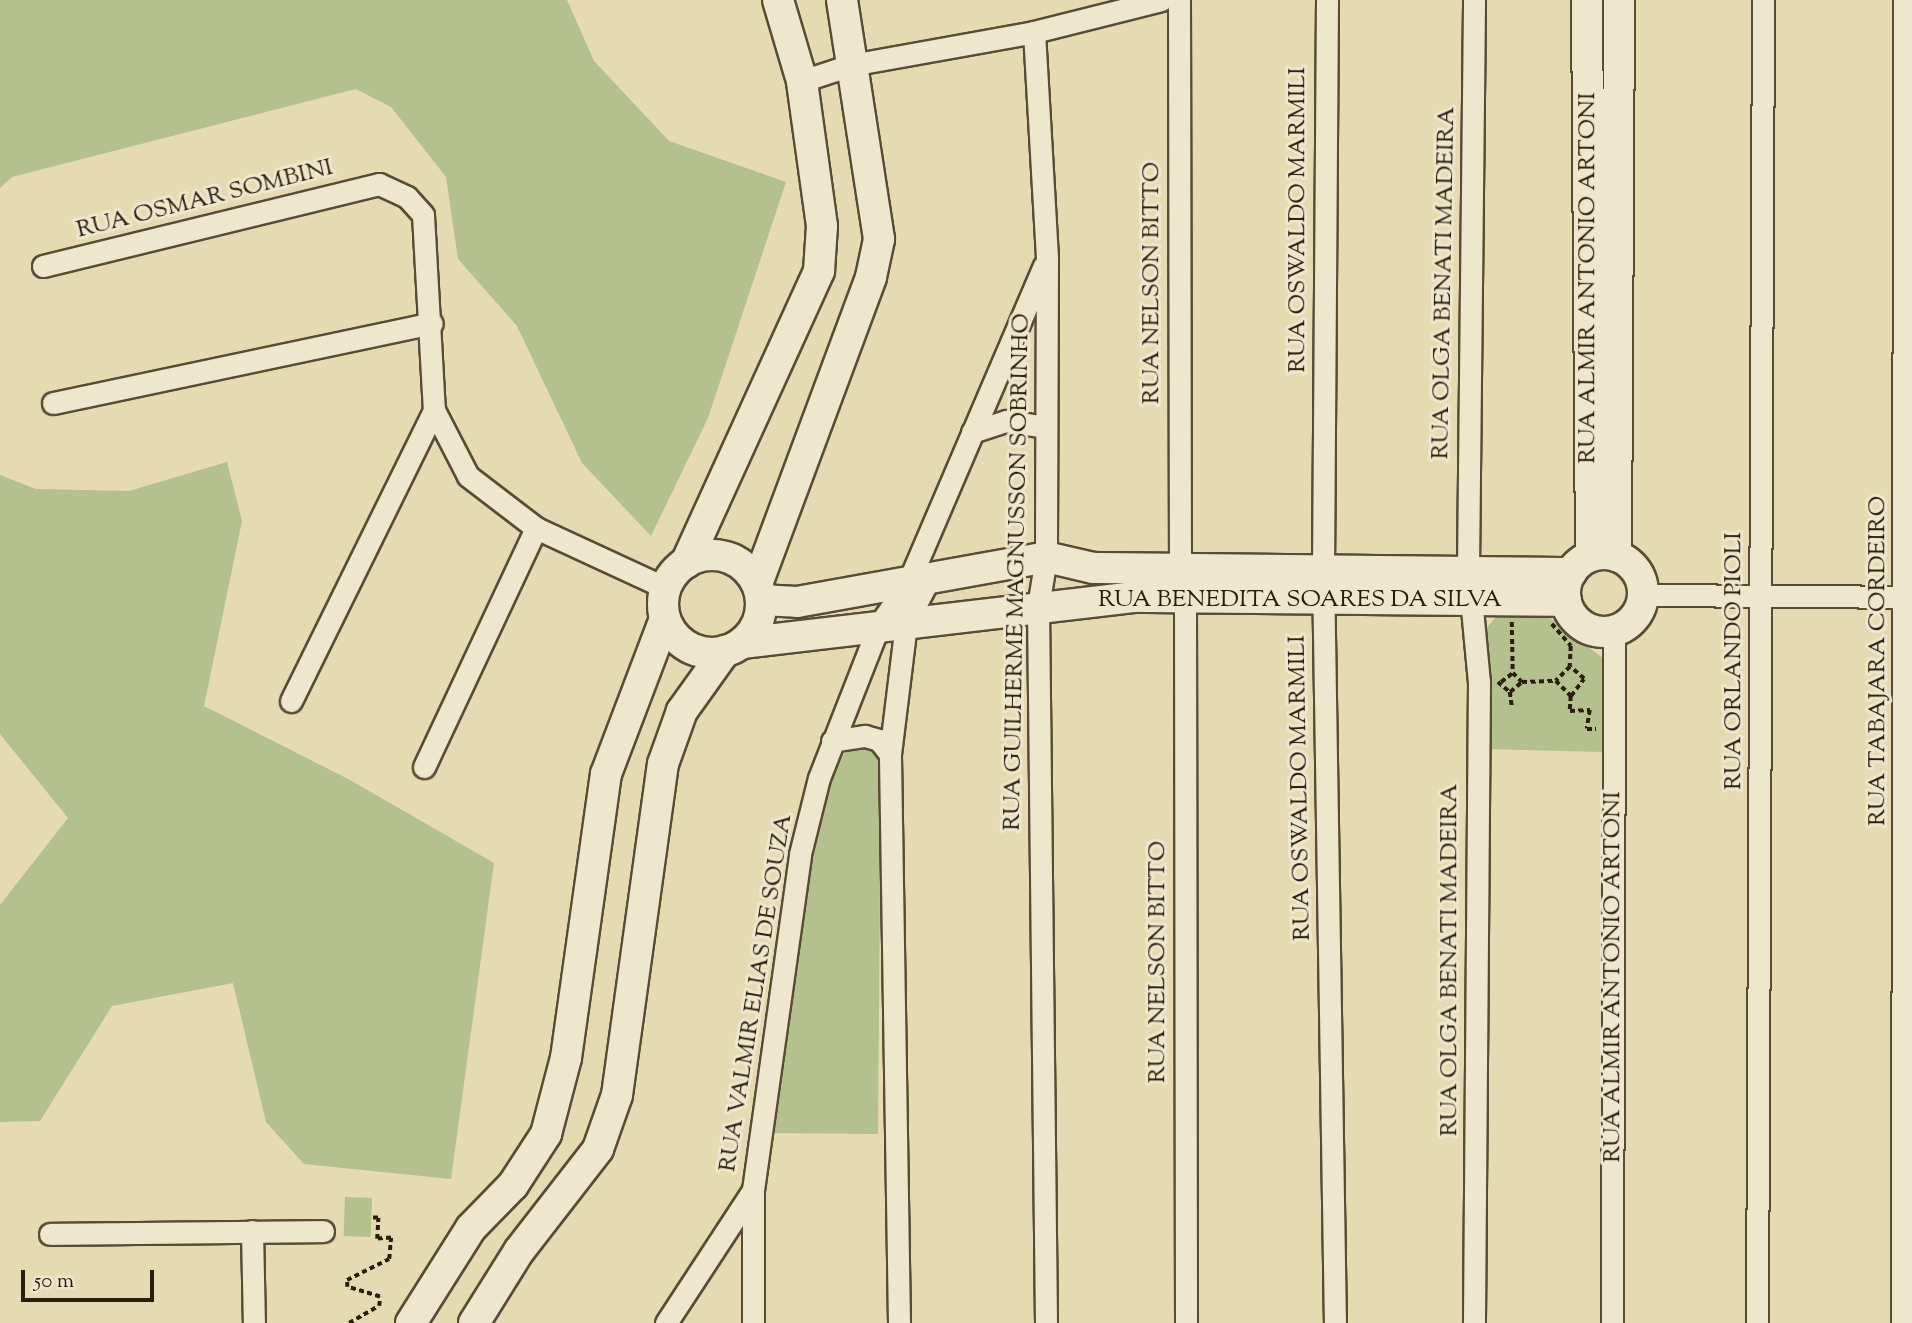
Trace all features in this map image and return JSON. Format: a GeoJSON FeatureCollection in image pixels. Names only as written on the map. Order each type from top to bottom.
{"type":"FeatureCollection","features":[{"type":"Feature","properties":{"kind":"main road"},"geometry":{"type":"LineString","coordinates":[[411,1323],[471,1228],[513,1185],[546,1134],[566,1058],[606,774],[666,619],[666,588],[686,562],[819,271],[822,226],[802,81],[778,0]]}},
{"type":"Feature","properties":{"kind":"main road"},"geometry":{"type":"LineString","coordinates":[[474,1323],[519,1251],[598,1149],[617,1095],[663,764],[682,711],[759,617],[759,592],[871,276],[878,239],[842,0]]}},
{"type":"Feature","properties":{"kind":"main road","name":"RUA ALMIR ANTONIO ARTONI"},"geometry":{"type":"LineString","coordinates":[[1578,581],[1587,0]]}},
{"type":"Feature","properties":{"kind":"main road","name":"RUA ALMIR ANTONIO ARTONI"},"geometry":{"type":"LineString","coordinates":[[1578,581],[1619,0]]}},
{"type":"Feature","properties":{"kind":"main road"},"geometry":{"type":"LineString","coordinates":[[686,562],[718,555],[747,570],[759,592]]}},
{"type":"Feature","properties":{"kind":"main road","name":"RUA BENEDITA SOARES DA SILVA"},"geometry":{"type":"LineString","coordinates":[[759,592],[797,602],[1046,557],[1093,568],[1180,566],[1323,571],[1468,568],[1578,581]]}},
{"type":"Feature","properties":{"kind":"main road"},"geometry":{"type":"LineString","coordinates":[[1636,571],[1643,595],[1634,618],[1614,631],[1588,629],[1578,581],[1636,571]]}},
{"type":"Feature","properties":{"kind":"main road","name":"RUA BENEDITA SOARES DA SILVA"},"geometry":{"type":"LineString","coordinates":[[734,647],[893,624],[1135,597],[1185,601],[1325,602],[1471,598],[1578,581]]}},
{"type":"Feature","properties":{"kind":"main road"},"geometry":{"type":"LineString","coordinates":[[666,619],[684,644],[698,651],[734,647]]}},
{"type":"Feature","properties":{"kind":"street"},"geometry":{"type":"LineString","coordinates":[[802,81],[851,65],[1034,32],[1161,0]]}},
{"type":"Feature","properties":{"kind":"street","name":"RUA NELSON BITTO"},"geometry":{"type":"LineString","coordinates":[[1179,0],[1180,566]]}},
{"type":"Feature","properties":{"kind":"street","name":"RUA OSWALDO MARMILI"},"geometry":{"type":"LineString","coordinates":[[1327,0],[1323,571],[1335,1323]]}},
{"type":"Feature","properties":{"kind":"street","name":"RUA OLGA BENATI MADEIRA"},"geometry":{"type":"LineString","coordinates":[[1468,568],[1474,0]]}},
{"type":"Feature","properties":{"kind":"street","name":"RUA ORLANDO PIOLI"},"geometry":{"type":"LineString","coordinates":[[1757,1323],[1763,0]]}},
{"type":"Feature","properties":{"kind":"street","name":"RUA TABAJARA CORDEIRO"},"geometry":{"type":"LineString","coordinates":[[1902,1323],[1909,597],[1904,0]]}},
{"type":"Feature","properties":{"kind":"street","name":"RUA GUILHERME MAGNUSSON SOBRINHO"},"geometry":{"type":"LineString","coordinates":[[1034,32],[1047,258],[1046,557],[1038,607],[1046,1323]]}},
{"type":"Feature","properties":{"kind":"street","name":"RUA OSMAR SOMBINI"},"geometry":{"type":"LineString","coordinates":[[43,266],[379,184],[407,197],[423,215],[432,323]]}},
{"type":"Feature","properties":{"kind":"street","name":"RUA VALMIR ELIAS DE SOUZA"},"geometry":{"type":"LineString","coordinates":[[753,1323],[753,1190],[800,854],[832,741],[918,581],[972,432],[1047,258]]}},
{"type":"Feature","properties":{"kind":"street"},"geometry":{"type":"LineString","coordinates":[[53,403],[432,323],[434,411],[468,476],[536,528],[666,588]]}},
{"type":"Feature","properties":{"kind":"street"},"geometry":{"type":"LineString","coordinates":[[291,701],[434,411]]}},
{"type":"Feature","properties":{"kind":"street"},"geometry":{"type":"LineString","coordinates":[[972,432],[1006,421],[1046,427]]}},
{"type":"Feature","properties":{"kind":"street"},"geometry":{"type":"LineString","coordinates":[[425,767],[536,528]]}},
{"type":"Feature","properties":{"kind":"street"},"geometry":{"type":"LineString","coordinates":[[1643,595],[1909,597]]}},
{"type":"Feature","properties":{"kind":"street","name":"RUA OLGA BENATI MADEIRA"},"geometry":{"type":"LineString","coordinates":[[1471,598],[1479,682],[1474,1323]]}},
{"type":"Feature","properties":{"kind":"street","name":"RUA NELSON BITTO"},"geometry":{"type":"LineString","coordinates":[[1185,601],[1186,1323]]}},
{"type":"Feature","properties":{"kind":"street"},"geometry":{"type":"LineString","coordinates":[[893,624],[890,754],[899,1323]]}},
{"type":"Feature","properties":{"kind":"street","name":"RUA ALMIR ANTONIO ARTONI"},"geometry":{"type":"LineString","coordinates":[[1612,1323],[1616,732],[1614,631]]}},
{"type":"Feature","properties":{"kind":"street"},"geometry":{"type":"LineString","coordinates":[[832,741],[865,736],[879,740],[890,754]]}},
{"type":"Feature","properties":{"kind":"street"},"geometry":{"type":"LineString","coordinates":[[666,1323],[753,1190]]}},
{"type":"Feature","properties":{"kind":"street"},"geometry":{"type":"LineString","coordinates":[[253,1231],[254,1323]]}},
{"type":"Feature","properties":{"kind":"street"},"geometry":{"type":"LineString","coordinates":[[50,1234],[323,1231]]}},
{"type":"Feature","properties":{"kind":"path"},"geometry":{"type":"LineString","coordinates":[[1510,692],[1522,682],[1556,681],[1570,667],[1578,581]]}},
{"type":"Feature","properties":{"kind":"path"},"geometry":{"type":"LineString","coordinates":[[1512,615],[1513,673],[1522,682]]}},
{"type":"Feature","properties":{"kind":"path"},"geometry":{"type":"LineString","coordinates":[[1570,667],[1584,679],[1571,696],[1570,711],[1590,710],[1587,729],[1616,732]]}},
{"type":"Feature","properties":{"kind":"path"},"geometry":{"type":"LineString","coordinates":[[1479,682],[1501,682],[1513,673]]}},
{"type":"Feature","properties":{"kind":"path"},"geometry":{"type":"LineString","coordinates":[[1556,681],[1571,696]]}},
{"type":"Feature","properties":{"kind":"path"},"geometry":{"type":"LineString","coordinates":[[1501,682],[1510,692],[1512,706]]}},
{"type":"Feature","properties":{"kind":"path"},"geometry":{"type":"LineString","coordinates":[[349,1323],[379,1306],[380,1297],[347,1287],[347,1280],[389,1259],[391,1238],[377,1238],[378,1218],[372,1218]]}},
{"type":"Feature","properties":{"kind":"green space"},"geometry":{"type":"Polygon","coordinates":[[[0,0],[567,0],[594,61],[669,141],[786,182],[708,418],[651,536],[582,463],[517,326],[458,259],[446,177],[391,107],[356,89],[12,177],[0,188],[0,0]]]}},
{"type":"Feature","properties":{"kind":"green space"},"geometry":{"type":"Polygon","coordinates":[[[227,462],[242,521],[204,706],[350,780],[494,863],[451,1179],[304,1164],[266,1122],[233,983],[112,1006],[40,1121],[0,1122],[0,905],[68,818],[0,734],[0,475],[36,489],[129,491],[227,462]]]}},
{"type":"Feature","properties":{"kind":"green space"},"geometry":{"type":"Polygon","coordinates":[[[1542,612],[1604,659],[1604,752],[1485,749],[1484,631],[1499,613],[1542,612]]]}},
{"type":"Feature","properties":{"kind":"green space"},"geometry":{"type":"Polygon","coordinates":[[[857,743],[876,748],[881,761],[878,1134],[772,1133],[808,842],[842,756],[857,743]]]}},
{"type":"Feature","properties":{"kind":"green space"},"geometry":{"type":"Polygon","coordinates":[[[345,1197],[372,1198],[371,1237],[344,1236],[345,1197]]]}}]}
